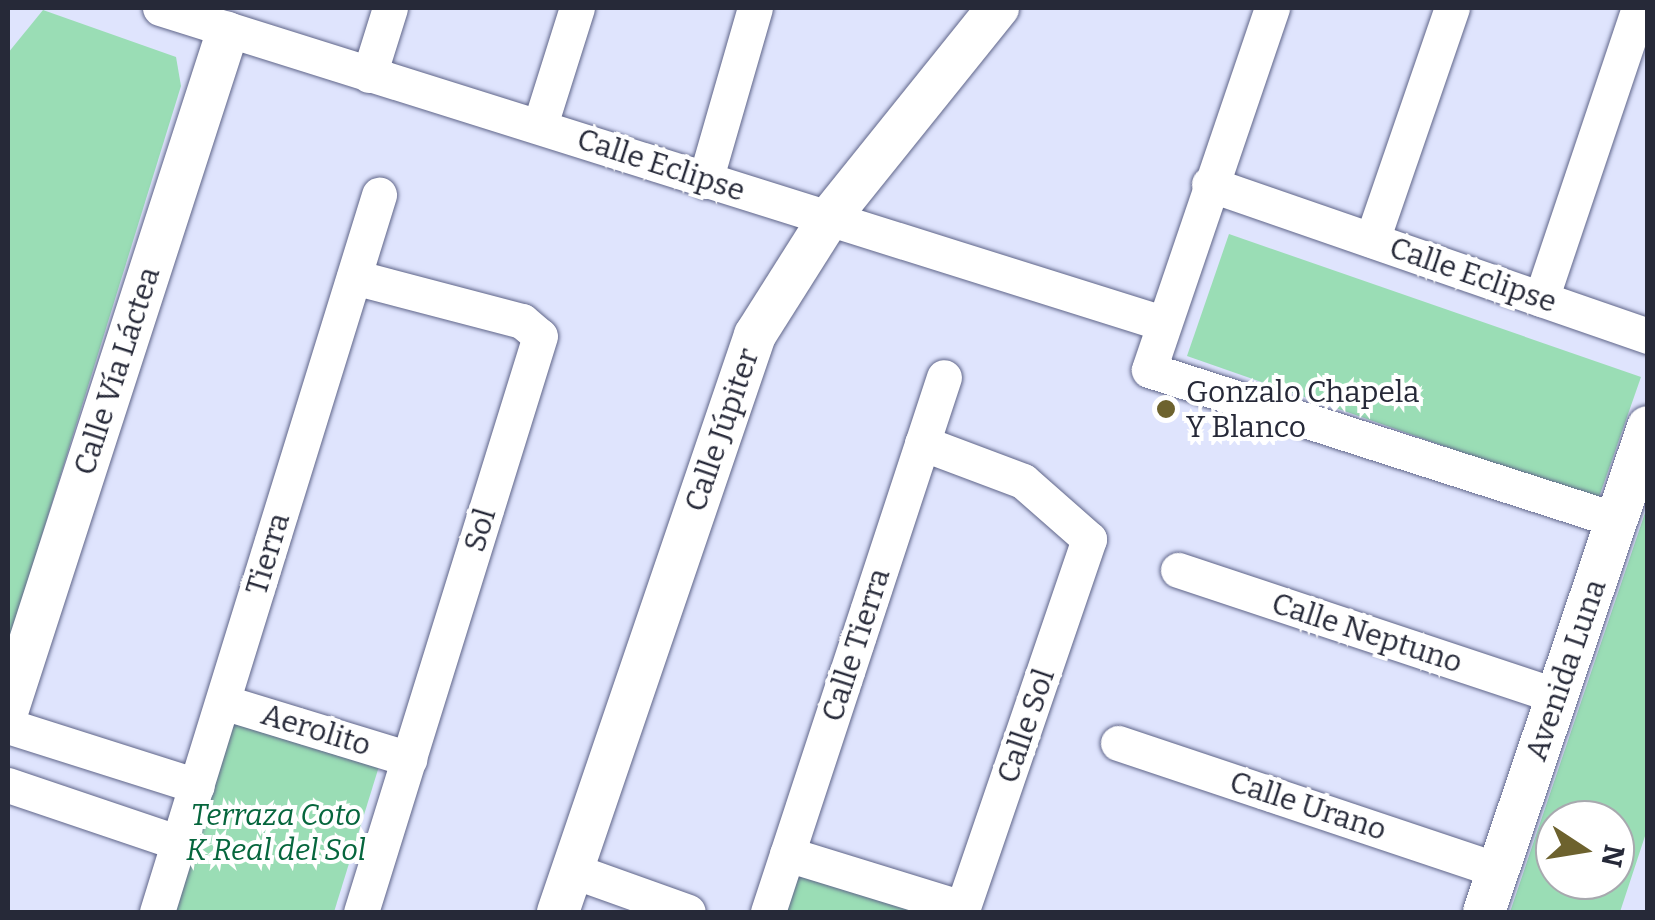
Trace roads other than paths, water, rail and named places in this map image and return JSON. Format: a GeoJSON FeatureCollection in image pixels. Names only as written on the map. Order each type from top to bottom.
{"type":"FeatureCollection","features":[{"type":"Feature","properties":{"kind":"street","name":"Calle Eclipse"},"geometry":{"type":"LineString","coordinates":[[160,8],[213,20],[369,75],[1162,323]]}},
{"type":"Feature","properties":{"kind":"street"},"geometry":{"type":"LineString","coordinates":[[369,75],[390,8]]}},
{"type":"Feature","properties":{"kind":"street"},"geometry":{"type":"LineString","coordinates":[[540,126],[578,8]]}},
{"type":"Feature","properties":{"kind":"street"},"geometry":{"type":"LineString","coordinates":[[705,182],[755,8]]}},
{"type":"Feature","properties":{"kind":"street","name":"Calle Júpiter"},"geometry":{"type":"LineString","coordinates":[[558,912],[755,335],[829,218],[998,8]]}},
{"type":"Feature","properties":{"kind":"street"},"geometry":{"type":"LineString","coordinates":[[1272,8],[1149,363],[1154,376],[1616,520]]}},
{"type":"Feature","properties":{"kind":"street"},"geometry":{"type":"LineString","coordinates":[[1372,240],[1452,8]]}},
{"type":"Feature","properties":{"kind":"street"},"geometry":{"type":"LineString","coordinates":[[1541,298],[1639,8]]}},
{"type":"Feature","properties":{"kind":"street","name":"Calle Vía Láctea"},"geometry":{"type":"LineString","coordinates":[[8,709],[213,20]]}},
{"type":"Feature","properties":{"kind":"street","name":"Calle Eclipse"},"geometry":{"type":"LineString","coordinates":[[1209,184],[1648,336]]}},
{"type":"Feature","properties":{"kind":"street","name":"Tierra"},"geometry":{"type":"LineString","coordinates":[[158,912],[379,195]]}},
{"type":"Feature","properties":{"kind":"street","name":"Sol"},"geometry":{"type":"LineString","coordinates":[[354,276],[522,321],[540,336],[361,912]]}},
{"type":"Feature","properties":{"kind":"street","name":"Calle Tierra"},"geometry":{"type":"LineString","coordinates":[[768,912],[944,377]]}},
{"type":"Feature","properties":{"kind":"street","name":"Avenida Luna"},"geometry":{"type":"LineString","coordinates":[[1484,912],[1648,427]]}},
{"type":"Feature","properties":{"kind":"street","name":"Calle Sol"},"geometry":{"type":"LineString","coordinates":[[922,442],[1023,481],[1089,539],[962,910]]}},
{"type":"Feature","properties":{"kind":"street","name":"Calle Neptuno"},"geometry":{"type":"LineString","coordinates":[[1178,570],[1557,696]]}},
{"type":"Feature","properties":{"kind":"street","name":"Aerolito"},"geometry":{"type":"LineString","coordinates":[[222,702],[408,759]]}},
{"type":"Feature","properties":{"kind":"street"},"geometry":{"type":"LineString","coordinates":[[8,726],[197,786]]}},
{"type":"Feature","properties":{"kind":"street","name":"Calle Urano"},"geometry":{"type":"LineString","coordinates":[[1118,743],[1498,870]]}},
{"type":"Feature","properties":{"kind":"street"},"geometry":{"type":"LineString","coordinates":[[8,786],[179,843]]}},
{"type":"Feature","properties":{"kind":"street"},"geometry":{"type":"LineString","coordinates":[[788,854],[962,910]]}},
{"type":"Feature","properties":{"kind":"street"},"geometry":{"type":"LineString","coordinates":[[571,870],[688,912]]}},
{"type":"Feature","properties":{"kind":"place","name":"Gonzalo Chapela Y Blanco"},"geometry":{"type":"Point","coordinates":[1166,409]}},
{"type":"Feature","properties":{"kind":"park label","name":"Terraza Coto K Real del Sol"},"geometry":{"type":"Point","coordinates":[276,832]}}]}
